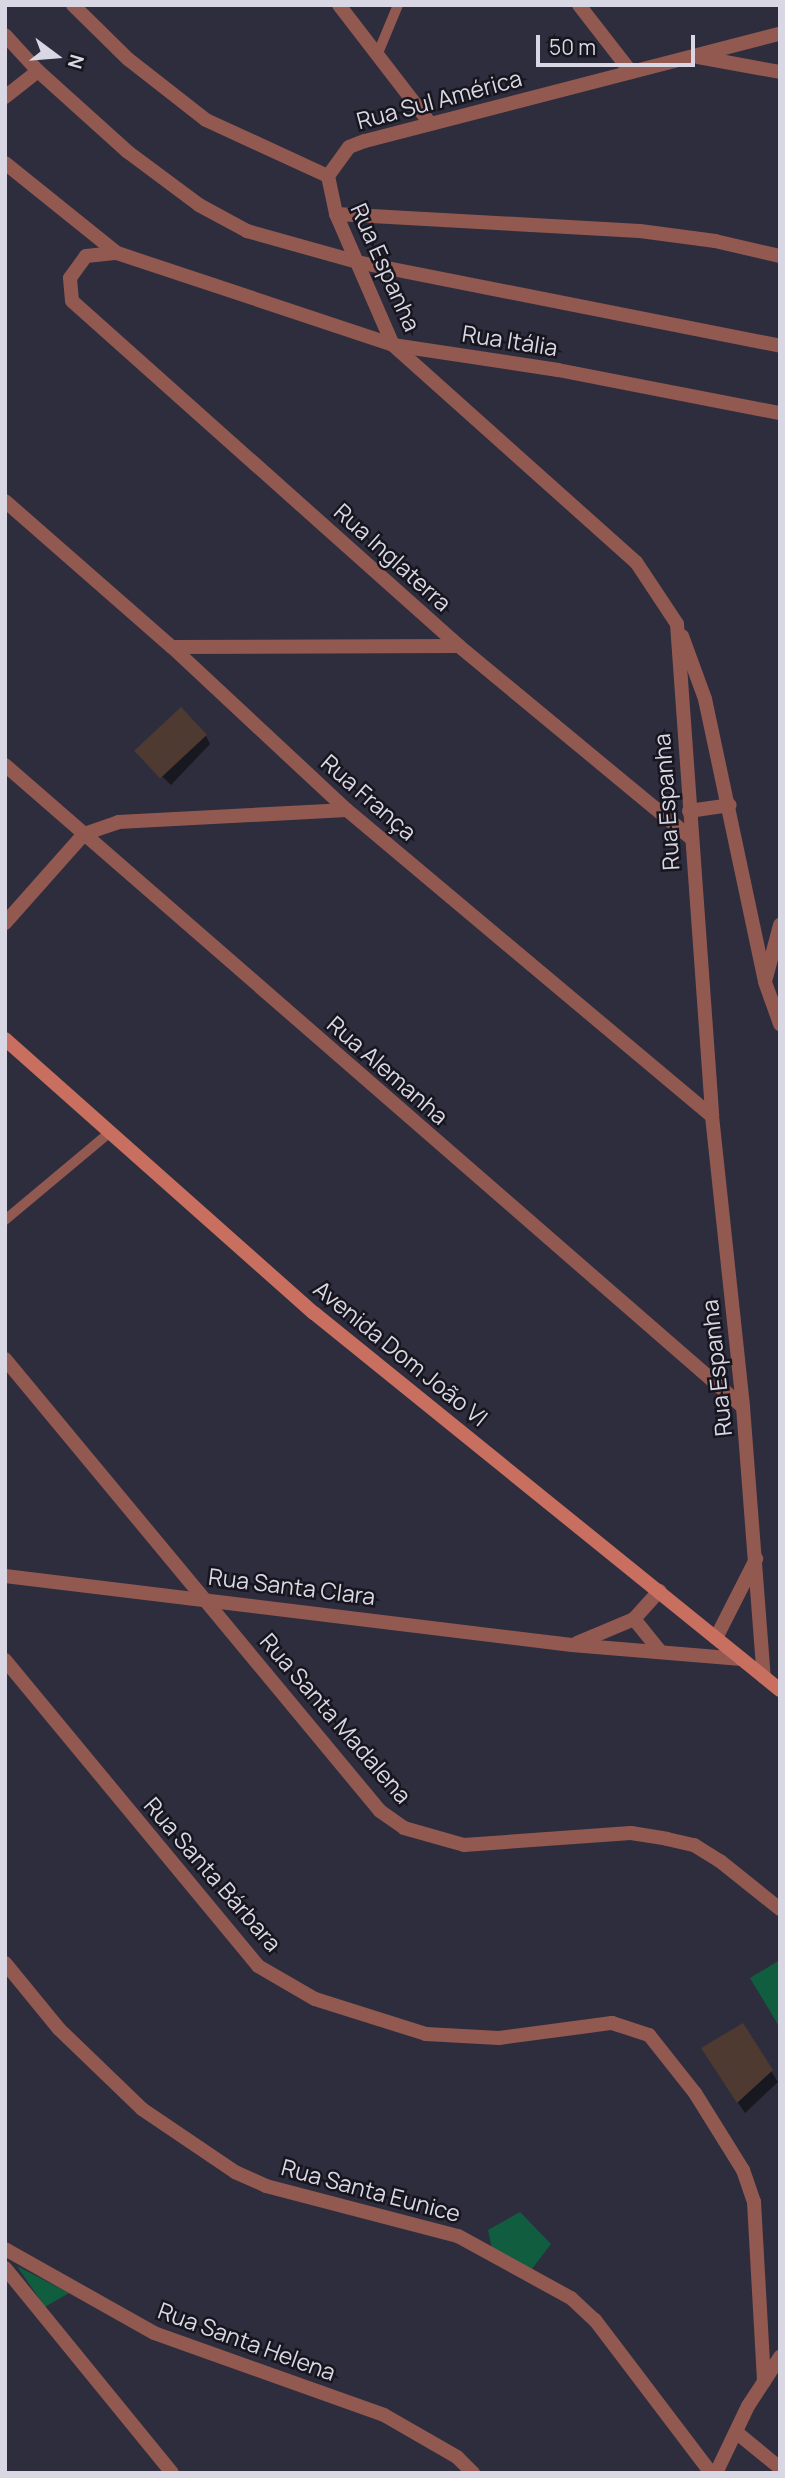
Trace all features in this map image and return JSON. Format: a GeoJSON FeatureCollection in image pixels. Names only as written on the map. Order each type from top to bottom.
{"type":"FeatureCollection","features":[{"type":"Feature","properties":{"kind":"street"},"geometry":{"type":"LineString","coordinates":[[73,5],[128,59],[206,120],[328,176]]}},
{"type":"Feature","properties":{"kind":"street"},"geometry":{"type":"LineString","coordinates":[[339,5],[429,122]]}},
{"type":"Feature","properties":{"kind":"street"},"geometry":{"type":"LineString","coordinates":[[579,5],[631,72]]}},
{"type":"Feature","properties":{"kind":"street"},"geometry":{"type":"LineString","coordinates":[[5,34],[38,71],[128,152],[199,205],[274,242],[356,262],[780,346]]}},
{"type":"Feature","properties":{"kind":"street","name":"Rua Sul América"},"geometry":{"type":"LineString","coordinates":[[328,176],[349,148],[429,122],[780,34]]}},
{"type":"Feature","properties":{"kind":"street"},"geometry":{"type":"LineString","coordinates":[[693,56],[780,72]]}},
{"type":"Feature","properties":{"kind":"street"},"geometry":{"type":"LineString","coordinates":[[5,97],[38,71]]}},
{"type":"Feature","properties":{"kind":"street"},"geometry":{"type":"LineString","coordinates":[[5,163],[117,253]]}},
{"type":"Feature","properties":{"kind":"street","name":"Rua Espanha"},"geometry":{"type":"LineString","coordinates":[[328,176],[336,214],[393,345],[636,562],[677,624],[712,1116],[757,1557],[764,1677]]}},
{"type":"Feature","properties":{"kind":"street"},"geometry":{"type":"LineString","coordinates":[[336,214],[640,231],[715,241],[780,256]]}},
{"type":"Feature","properties":{"kind":"street","name":"Rua Itália"},"geometry":{"type":"LineString","coordinates":[[72,301],[70,278],[75,266],[86,256],[117,253],[393,345],[558,370],[780,413]]}},
{"type":"Feature","properties":{"kind":"street","name":"Rua Inglaterra"},"geometry":{"type":"LineString","coordinates":[[72,301],[459,646],[691,838]]}},
{"type":"Feature","properties":{"kind":"street","name":"Rua França"},"geometry":{"type":"LineString","coordinates":[[5,500],[172,647],[347,810],[712,1116]]}},
{"type":"Feature","properties":{"kind":"street"},"geometry":{"type":"LineString","coordinates":[[677,624],[705,699],[730,805],[765,982],[780,1024]]}},
{"type":"Feature","properties":{"kind":"street"},"geometry":{"type":"LineString","coordinates":[[172,647],[459,646]]}},
{"type":"Feature","properties":{"kind":"street","name":"Rua Alemanha"},"geometry":{"type":"LineString","coordinates":[[5,765],[743,1407]]}},
{"type":"Feature","properties":{"kind":"street"},"geometry":{"type":"LineString","coordinates":[[689,811],[730,805]]}},
{"type":"Feature","properties":{"kind":"street"},"geometry":{"type":"LineString","coordinates":[[5,922],[84,834],[118,822],[151,817],[347,810]]}},
{"type":"Feature","properties":{"kind":"street"},"geometry":{"type":"LineString","coordinates":[[765,982],[780,925]]}},
{"type":"Feature","properties":{"kind":"street","name":"Avenida Dom João VI"},"geometry":{"type":"LineString","coordinates":[[5,1039],[314,1313],[780,1689]]}},
{"type":"Feature","properties":{"kind":"street","name":"Rua Santa Madalena"},"geometry":{"type":"LineString","coordinates":[[5,1359],[380,1811],[404,1828],[464,1845],[631,1833],[694,1845],[720,1861],[780,1909]]}},
{"type":"Feature","properties":{"kind":"street"},"geometry":{"type":"LineString","coordinates":[[716,1638],[757,1557]]}},
{"type":"Feature","properties":{"kind":"street","name":"Rua Santa Clara"},"geometry":{"type":"LineString","coordinates":[[5,1576],[572,1645],[741,1659]]}},
{"type":"Feature","properties":{"kind":"street","name":"Rua Santa Clara"},"geometry":{"type":"LineString","coordinates":[[572,1645],[634,1619],[659,1591]]}},
{"type":"Feature","properties":{"kind":"street"},"geometry":{"type":"LineString","coordinates":[[634,1619],[660,1651]]}},
{"type":"Feature","properties":{"kind":"street","name":"Rua Santa Bárbara"},"geometry":{"type":"LineString","coordinates":[[5,1660],[258,1966],[315,1999],[426,2034],[499,2038],[612,2023],[649,2035],[695,2093],[743,2170],[754,2202],[764,2382]]}},
{"type":"Feature","properties":{"kind":"street","name":"Rua Santa Eunice"},"geometry":{"type":"LineString","coordinates":[[5,1963],[60,2029],[142,2109],[235,2172],[266,2186],[458,2236],[571,2298],[595,2320],[711,2473]]}},
{"type":"Feature","properties":{"kind":"street","name":"Rua Santa Helena"},"geometry":{"type":"LineString","coordinates":[[5,2249],[154,2333],[403,2424],[457,2457],[473,2473]]}},
{"type":"Feature","properties":{"kind":"street"},"geometry":{"type":"LineString","coordinates":[[5,2268],[172,2473]]}},
{"type":"Feature","properties":{"kind":"street"},"geometry":{"type":"LineString","coordinates":[[716,2473],[780,2357]]}},
{"type":"Feature","properties":{"kind":"street"},"geometry":{"type":"LineString","coordinates":[[737,2432],[780,2468]]}},
{"type":"Feature","properties":{"kind":"lane"},"geometry":{"type":"LineString","coordinates":[[378,53],[398,5]]}},
{"type":"Feature","properties":{"kind":"lane"},"geometry":{"type":"LineString","coordinates":[[5,1220],[110,1133]]}},
{"type":"Feature","properties":{"kind":"green space"},"geometry":{"type":"Polygon","coordinates":[[[780,1960],[780,2028],[750,1978],[780,1960]]]}},
{"type":"Feature","properties":{"kind":"green space"},"geometry":{"type":"Polygon","coordinates":[[[520,2212],[551,2244],[532,2269],[492,2249],[488,2230],[520,2212]]]}},
{"type":"Feature","properties":{"kind":"green space"},"geometry":{"type":"Polygon","coordinates":[[[17,2266],[69,2293],[45,2307],[17,2266]]]}},
{"type":"Feature","properties":{"kind":"building"},"geometry":{"type":"Polygon","coordinates":[[[181,707],[207,735],[160,778],[134,751],[181,707]]]}},
{"type":"Feature","properties":{"kind":"building"},"geometry":{"type":"Polygon","coordinates":[[[743,2023],[773,2070],[737,2103],[701,2048],[743,2023]]]}}]}
